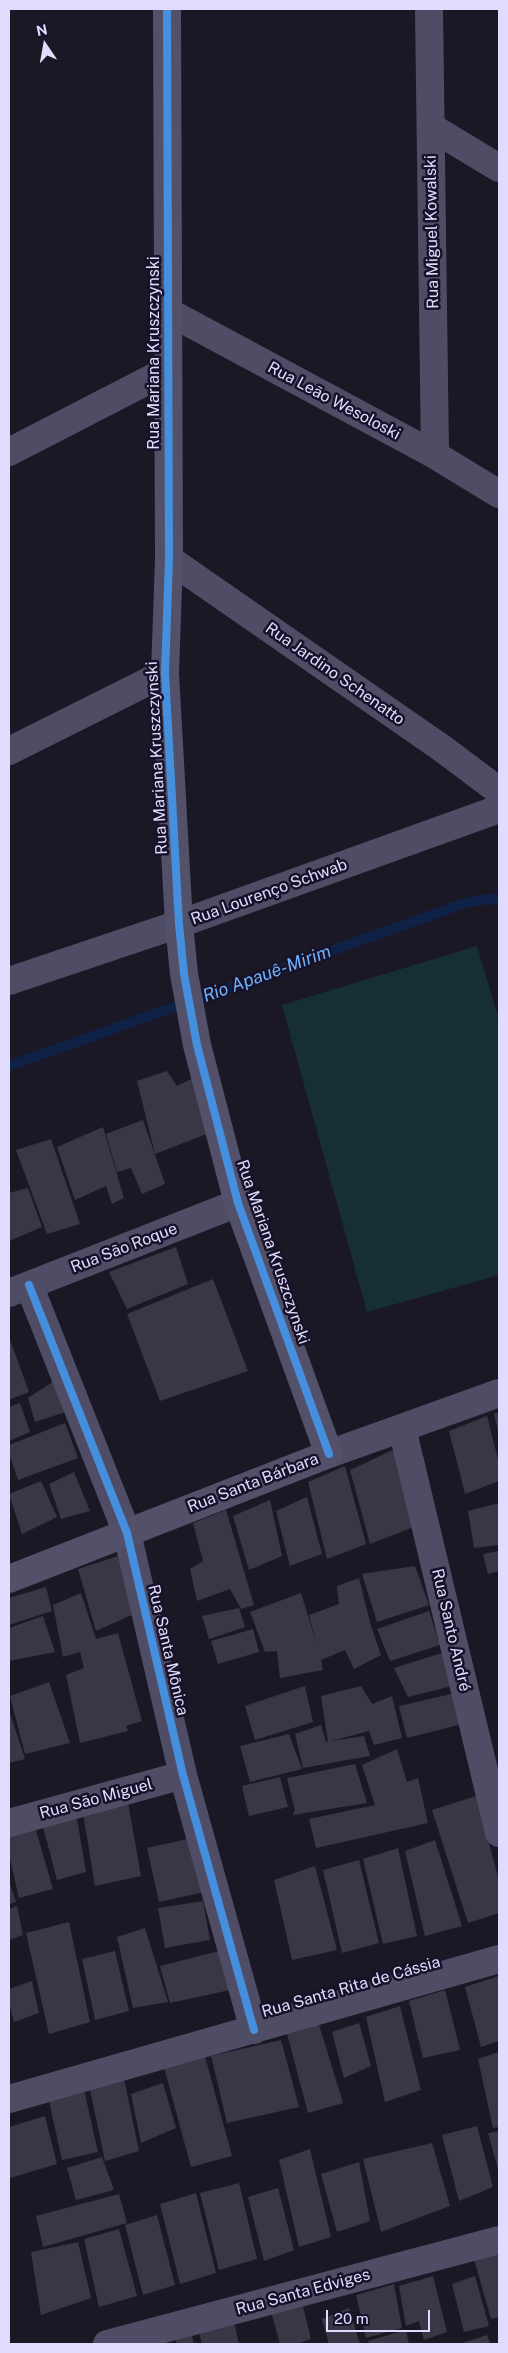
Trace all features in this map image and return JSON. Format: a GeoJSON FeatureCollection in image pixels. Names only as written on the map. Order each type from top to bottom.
{"type":"FeatureCollection","features":[{"type":"Feature","properties":{"kind":"street","name":"Rua Mariana Kruszczynski"},"geometry":{"type":"LineString","coordinates":[[167,9],[169,559],[165,673],[179,924],[184,974],[197,1045],[238,1203],[329,1454]]}},
{"type":"Feature","properties":{"kind":"street","name":"Rua Miguel Kowalski"},"geometry":{"type":"LineString","coordinates":[[429,9],[435,455]]}},
{"type":"Feature","properties":{"kind":"street"},"geometry":{"type":"LineString","coordinates":[[431,127],[499,168]]}},
{"type":"Feature","properties":{"kind":"street","name":"Rua Leão Wesoloski"},"geometry":{"type":"LineString","coordinates":[[167,310],[435,455],[499,494]]}},
{"type":"Feature","properties":{"kind":"street"},"geometry":{"type":"LineString","coordinates":[[9,452],[168,370]]}},
{"type":"Feature","properties":{"kind":"street","name":"Rua Jardino Schenatto"},"geometry":{"type":"LineString","coordinates":[[169,559],[442,749],[499,791]]}},
{"type":"Feature","properties":{"kind":"street"},"geometry":{"type":"LineString","coordinates":[[9,751],[165,673]]}},
{"type":"Feature","properties":{"kind":"street","name":"Rua Lourenço Schwab"},"geometry":{"type":"LineString","coordinates":[[9,981],[179,924],[499,808]]}},
{"type":"Feature","properties":{"kind":"street","name":"Rua São Roque"},"geometry":{"type":"LineString","coordinates":[[19,1289],[238,1203]]}},
{"type":"Feature","properties":{"kind":"street","name":"Rua Santa Mônica"},"geometry":{"type":"LineString","coordinates":[[19,1289],[127,1532],[184,1775],[254,2030]]}},
{"type":"Feature","properties":{"kind":"street","name":"Rua Santa Bárbara"},"geometry":{"type":"LineString","coordinates":[[9,1579],[329,1454],[499,1393]]}},
{"type":"Feature","properties":{"kind":"street","name":"Rua Santo André"},"geometry":{"type":"LineString","coordinates":[[402,1428],[499,1833]]}},
{"type":"Feature","properties":{"kind":"street","name":"Rua São Miguel"},"geometry":{"type":"LineString","coordinates":[[9,1823],[184,1775]]}},
{"type":"Feature","properties":{"kind":"street","name":"Rua Santa Rita de Cássia"},"geometry":{"type":"LineString","coordinates":[[9,2099],[499,1958]]}},
{"type":"Feature","properties":{"kind":"street","name":"Rua Santa Edviges"},"geometry":{"type":"LineString","coordinates":[[107,2344],[499,2240]]}},
{"type":"Feature","properties":{"kind":"green space"},"geometry":{"type":"Polygon","coordinates":[[[477,946],[499,1020],[499,1275],[367,1312],[282,1005],[477,946]]]}},
{"type":"Feature","properties":{"kind":"building"},"geometry":{"type":"Polygon","coordinates":[[[167,1071],[177,1086],[195,1077],[212,1132],[155,1154],[137,1081],[167,1071]]]}},
{"type":"Feature","properties":{"kind":"building"},"geometry":{"type":"Polygon","coordinates":[[[143,1120],[165,1184],[142,1194],[131,1168],[117,1172],[106,1134],[143,1120]]]}},
{"type":"Feature","properties":{"kind":"building"},"geometry":{"type":"Polygon","coordinates":[[[103,1127],[124,1198],[112,1204],[106,1186],[75,1200],[57,1147],[103,1127]]]}},
{"type":"Feature","properties":{"kind":"building"},"geometry":{"type":"Polygon","coordinates":[[[51,1139],[80,1224],[47,1234],[16,1150],[51,1139]]]}},
{"type":"Feature","properties":{"kind":"building"},"geometry":{"type":"Polygon","coordinates":[[[28,1188],[42,1227],[9,1241],[9,1193],[28,1188]]]}},
{"type":"Feature","properties":{"kind":"building"},"geometry":{"type":"Polygon","coordinates":[[[176,1247],[188,1284],[127,1309],[109,1272],[176,1247]]]}},
{"type":"Feature","properties":{"kind":"building"},"geometry":{"type":"Polygon","coordinates":[[[213,1279],[248,1371],[160,1401],[127,1314],[213,1279]]]}},
{"type":"Feature","properties":{"kind":"building"},"geometry":{"type":"Polygon","coordinates":[[[9,1337],[29,1392],[9,1400],[9,1337]]]}},
{"type":"Feature","properties":{"kind":"building"},"geometry":{"type":"Polygon","coordinates":[[[54,1381],[68,1411],[35,1422],[28,1398],[54,1381]]]}},
{"type":"Feature","properties":{"kind":"building"},"geometry":{"type":"Polygon","coordinates":[[[20,1403],[30,1432],[9,1441],[9,1407],[20,1403]]]}},
{"type":"Feature","properties":{"kind":"building"},"geometry":{"type":"Polygon","coordinates":[[[499,1412],[499,1435],[494,1414],[499,1412]]]}},
{"type":"Feature","properties":{"kind":"building"},"geometry":{"type":"Polygon","coordinates":[[[487,1416],[499,1463],[499,1481],[465,1494],[449,1431],[487,1416]]]}},
{"type":"Feature","properties":{"kind":"building"},"geometry":{"type":"Polygon","coordinates":[[[65,1423],[78,1458],[18,1480],[9,1454],[9,1445],[65,1423]]]}},
{"type":"Feature","properties":{"kind":"building"},"geometry":{"type":"Polygon","coordinates":[[[397,1448],[419,1525],[370,1544],[350,1470],[397,1448]]]}},
{"type":"Feature","properties":{"kind":"building"},"geometry":{"type":"Polygon","coordinates":[[[345,1466],[366,1544],[327,1559],[308,1482],[345,1466]]]}},
{"type":"Feature","properties":{"kind":"building"},"geometry":{"type":"Polygon","coordinates":[[[74,1472],[90,1511],[61,1519],[49,1484],[74,1472]]]}},
{"type":"Feature","properties":{"kind":"building"},"geometry":{"type":"Polygon","coordinates":[[[41,1481],[57,1517],[22,1534],[9,1494],[41,1481]]]}},
{"type":"Feature","properties":{"kind":"building"},"geometry":{"type":"Polygon","coordinates":[[[307,1497],[322,1554],[290,1566],[276,1511],[307,1497]]]}},
{"type":"Feature","properties":{"kind":"building"},"geometry":{"type":"Polygon","coordinates":[[[270,1500],[282,1556],[249,1570],[233,1516],[270,1500]]]}},
{"type":"Feature","properties":{"kind":"building"},"geometry":{"type":"Polygon","coordinates":[[[499,1503],[499,1545],[474,1548],[468,1511],[499,1503]]]}},
{"type":"Feature","properties":{"kind":"building"},"geometry":{"type":"Polygon","coordinates":[[[226,1510],[254,1605],[241,1609],[230,1589],[197,1601],[190,1569],[203,1561],[193,1523],[226,1510]]]}},
{"type":"Feature","properties":{"kind":"building"},"geometry":{"type":"Polygon","coordinates":[[[499,1551],[499,1571],[488,1574],[483,1554],[499,1551]]]}},
{"type":"Feature","properties":{"kind":"building"},"geometry":{"type":"Polygon","coordinates":[[[118,1556],[134,1614],[96,1631],[78,1569],[118,1556]]]}},
{"type":"Feature","properties":{"kind":"building"},"geometry":{"type":"Polygon","coordinates":[[[415,1566],[429,1605],[377,1622],[362,1574],[415,1566]]]}},
{"type":"Feature","properties":{"kind":"building"},"geometry":{"type":"Polygon","coordinates":[[[359,1578],[371,1626],[381,1655],[354,1669],[345,1650],[321,1660],[323,1670],[280,1678],[277,1651],[265,1652],[250,1612],[301,1593],[317,1645],[309,1615],[339,1604],[337,1586],[359,1578]]]}},
{"type":"Feature","properties":{"kind":"building"},"geometry":{"type":"Polygon","coordinates":[[[46,1587],[52,1611],[9,1625],[9,1598],[46,1587]]]}},
{"type":"Feature","properties":{"kind":"building"},"geometry":{"type":"Polygon","coordinates":[[[81,1593],[96,1639],[118,1633],[142,1721],[126,1726],[128,1731],[80,1743],[66,1675],[84,1668],[80,1652],[63,1657],[53,1605],[81,1593]]]}},
{"type":"Feature","properties":{"kind":"building"},"geometry":{"type":"Polygon","coordinates":[[[239,1608],[245,1627],[209,1639],[202,1616],[239,1608]]]}},
{"type":"Feature","properties":{"kind":"building"},"geometry":{"type":"Polygon","coordinates":[[[429,1611],[440,1645],[390,1661],[377,1629],[429,1611]]]}},
{"type":"Feature","properties":{"kind":"building"},"geometry":{"type":"Polygon","coordinates":[[[43,1616],[55,1652],[9,1661],[9,1628],[43,1616]]]}},
{"type":"Feature","properties":{"kind":"building"},"geometry":{"type":"Polygon","coordinates":[[[253,1629],[259,1652],[218,1664],[211,1641],[253,1629]]]}},
{"type":"Feature","properties":{"kind":"building"},"geometry":{"type":"Polygon","coordinates":[[[445,1652],[456,1685],[408,1697],[394,1668],[445,1652]]]}},
{"type":"Feature","properties":{"kind":"building"},"geometry":{"type":"Polygon","coordinates":[[[49,1682],[70,1743],[25,1754],[10,1696],[49,1682]]]}},
{"type":"Feature","properties":{"kind":"building"},"geometry":{"type":"Polygon","coordinates":[[[305,1686],[313,1722],[255,1740],[245,1706],[305,1686]]]}},
{"type":"Feature","properties":{"kind":"building"},"geometry":{"type":"Polygon","coordinates":[[[361,1686],[372,1704],[392,1696],[402,1738],[374,1745],[369,1731],[331,1741],[364,1736],[370,1756],[303,1768],[295,1734],[321,1725],[326,1742],[328,1742],[321,1696],[361,1686]]]}},
{"type":"Feature","properties":{"kind":"building"},"geometry":{"type":"Polygon","coordinates":[[[460,1692],[466,1723],[407,1738],[399,1706],[460,1692]]]}},
{"type":"Feature","properties":{"kind":"building"},"geometry":{"type":"Polygon","coordinates":[[[9,1710],[25,1759],[9,1763],[9,1710]]]}},
{"type":"Feature","properties":{"kind":"building"},"geometry":{"type":"Polygon","coordinates":[[[289,1734],[302,1769],[250,1782],[240,1746],[289,1734]]]}},
{"type":"Feature","properties":{"kind":"building"},"geometry":{"type":"Polygon","coordinates":[[[397,1749],[407,1782],[418,1778],[428,1823],[316,1848],[309,1819],[375,1805],[362,1765],[397,1749]]]}},
{"type":"Feature","properties":{"kind":"building"},"geometry":{"type":"Polygon","coordinates":[[[355,1764],[367,1803],[293,1815],[295,1810],[287,1778],[355,1764]]]}},
{"type":"Feature","properties":{"kind":"building"},"geometry":{"type":"Polygon","coordinates":[[[280,1777],[288,1807],[249,1816],[242,1786],[280,1777]]]}},
{"type":"Feature","properties":{"kind":"building"},"geometry":{"type":"Polygon","coordinates":[[[476,1796],[499,1880],[499,1913],[468,1923],[432,1810],[476,1796]]]}},
{"type":"Feature","properties":{"kind":"building"},"geometry":{"type":"Polygon","coordinates":[[[127,1797],[141,1876],[95,1886],[83,1813],[127,1797]]]}},
{"type":"Feature","properties":{"kind":"building"},"geometry":{"type":"Polygon","coordinates":[[[75,1807],[86,1872],[57,1880],[41,1819],[75,1807]]]}},
{"type":"Feature","properties":{"kind":"building"},"geometry":{"type":"Polygon","coordinates":[[[33,1820],[53,1889],[19,1898],[9,1855],[9,1829],[33,1820]]]}},
{"type":"Feature","properties":{"kind":"building"},"geometry":{"type":"Polygon","coordinates":[[[192,1838],[204,1892],[159,1902],[147,1848],[192,1838]]]}},
{"type":"Feature","properties":{"kind":"building"},"geometry":{"type":"Polygon","coordinates":[[[435,1840],[462,1926],[425,1936],[405,1851],[435,1840]]]}},
{"type":"Feature","properties":{"kind":"building"},"geometry":{"type":"Polygon","coordinates":[[[398,1848],[417,1936],[383,1944],[363,1859],[398,1848]]]}},
{"type":"Feature","properties":{"kind":"building"},"geometry":{"type":"Polygon","coordinates":[[[359,1860],[379,1943],[342,1953],[323,1870],[359,1860]]]}},
{"type":"Feature","properties":{"kind":"building"},"geometry":{"type":"Polygon","coordinates":[[[315,1866],[337,1950],[292,1960],[274,1880],[315,1866]]]}},
{"type":"Feature","properties":{"kind":"building"},"geometry":{"type":"Polygon","coordinates":[[[9,1881],[16,1902],[9,1904],[9,1881]]]}},
{"type":"Feature","properties":{"kind":"building"},"geometry":{"type":"Polygon","coordinates":[[[203,1901],[210,1940],[165,1948],[158,1908],[203,1901]]]}},
{"type":"Feature","properties":{"kind":"building"},"geometry":{"type":"Polygon","coordinates":[[[17,1906],[23,1935],[9,1940],[9,1909],[17,1906]]]}},
{"type":"Feature","properties":{"kind":"building"},"geometry":{"type":"Polygon","coordinates":[[[69,1922],[90,2022],[49,2034],[26,1933],[69,1922]]]}},
{"type":"Feature","properties":{"kind":"building"},"geometry":{"type":"Polygon","coordinates":[[[145,1928],[168,2002],[133,2008],[117,1937],[145,1928]]]}},
{"type":"Feature","properties":{"kind":"building"},"geometry":{"type":"Polygon","coordinates":[[[223,1950],[230,1990],[170,2003],[160,1966],[223,1950]]]}},
{"type":"Feature","properties":{"kind":"building"},"geometry":{"type":"Polygon","coordinates":[[[115,1951],[129,2011],[95,2020],[82,1959],[115,1951]]]}},
{"type":"Feature","properties":{"kind":"building"},"geometry":{"type":"Polygon","coordinates":[[[499,1976],[499,2041],[481,2047],[465,1987],[499,1976]]]}},
{"type":"Feature","properties":{"kind":"building"},"geometry":{"type":"Polygon","coordinates":[[[32,1981],[39,2013],[14,2022],[9,2003],[9,1989],[32,1981]]]}},
{"type":"Feature","properties":{"kind":"building"},"geometry":{"type":"Polygon","coordinates":[[[445,1990],[460,2050],[423,2058],[409,2001],[445,1990]]]}},
{"type":"Feature","properties":{"kind":"building"},"geometry":{"type":"Polygon","coordinates":[[[400,2006],[421,2090],[385,2102],[366,2017],[400,2006]]]}},
{"type":"Feature","properties":{"kind":"building"},"geometry":{"type":"Polygon","coordinates":[[[317,2018],[343,2103],[308,2113],[286,2030],[317,2018]]]}},
{"type":"Feature","properties":{"kind":"building"},"geometry":{"type":"Polygon","coordinates":[[[359,2023],[371,2066],[344,2078],[332,2032],[359,2023]]]}},
{"type":"Feature","properties":{"kind":"building"},"geometry":{"type":"Polygon","coordinates":[[[281,2040],[299,2107],[227,2123],[211,2056],[281,2040]]]}},
{"type":"Feature","properties":{"kind":"building"},"geometry":{"type":"Polygon","coordinates":[[[203,2049],[232,2156],[191,2167],[162,2060],[203,2049]]]}},
{"type":"Feature","properties":{"kind":"building"},"geometry":{"type":"Polygon","coordinates":[[[499,2052],[499,2127],[493,2128],[478,2059],[499,2052]]]}},
{"type":"Feature","properties":{"kind":"building"},"geometry":{"type":"Polygon","coordinates":[[[123,2074],[139,2151],[105,2161],[89,2085],[123,2074]]]}},
{"type":"Feature","properties":{"kind":"building"},"geometry":{"type":"Polygon","coordinates":[[[163,2083],[176,2128],[141,2143],[131,2094],[163,2083]]]}},
{"type":"Feature","properties":{"kind":"building"},"geometry":{"type":"Polygon","coordinates":[[[83,2085],[98,2152],[62,2160],[47,2092],[83,2085]]]}},
{"type":"Feature","properties":{"kind":"building"},"geometry":{"type":"Polygon","coordinates":[[[45,2116],[57,2164],[10,2178],[9,2127],[45,2116]]]}},
{"type":"Feature","properties":{"kind":"building"},"geometry":{"type":"Polygon","coordinates":[[[477,2126],[493,2187],[459,2201],[442,2135],[477,2126]]]}},
{"type":"Feature","properties":{"kind":"building"},"geometry":{"type":"Polygon","coordinates":[[[499,2131],[499,2173],[488,2133],[499,2131]]]}},
{"type":"Feature","properties":{"kind":"building"},"geometry":{"type":"Polygon","coordinates":[[[432,2143],[450,2206],[381,2232],[363,2159],[432,2143]]]}},
{"type":"Feature","properties":{"kind":"building"},"geometry":{"type":"Polygon","coordinates":[[[310,2149],[331,2237],[299,2247],[279,2160],[310,2149]]]}},
{"type":"Feature","properties":{"kind":"building"},"geometry":{"type":"Polygon","coordinates":[[[102,2157],[114,2190],[76,2200],[67,2168],[102,2157]]]}},
{"type":"Feature","properties":{"kind":"building"},"geometry":{"type":"Polygon","coordinates":[[[359,2162],[370,2221],[337,2232],[321,2174],[359,2162]]]}},
{"type":"Feature","properties":{"kind":"building"},"geometry":{"type":"Polygon","coordinates":[[[239,2183],[257,2259],[219,2270],[200,2193],[239,2183]]]}},
{"type":"Feature","properties":{"kind":"building"},"geometry":{"type":"Polygon","coordinates":[[[278,2188],[294,2250],[264,2261],[248,2197],[278,2188]]]}},
{"type":"Feature","properties":{"kind":"building"},"geometry":{"type":"Polygon","coordinates":[[[196,2193],[216,2273],[180,2284],[160,2204],[196,2193]]]}},
{"type":"Feature","properties":{"kind":"building"},"geometry":{"type":"Polygon","coordinates":[[[119,2194],[127,2223],[43,2247],[36,2216],[119,2194]]]}},
{"type":"Feature","properties":{"kind":"building"},"geometry":{"type":"Polygon","coordinates":[[[157,2215],[175,2285],[143,2295],[125,2225],[157,2215]]]}},
{"type":"Feature","properties":{"kind":"building"},"geometry":{"type":"Polygon","coordinates":[[[119,2229],[137,2296],[99,2307],[84,2239],[119,2229]]]}},
{"type":"Feature","properties":{"kind":"building"},"geometry":{"type":"Polygon","coordinates":[[[78,2242],[91,2298],[41,2315],[31,2252],[78,2242]]]}},
{"type":"Feature","properties":{"kind":"building"},"geometry":{"type":"Polygon","coordinates":[[[499,2246],[499,2317],[491,2319],[473,2256],[499,2246]]]}},
{"type":"Feature","properties":{"kind":"building"},"geometry":{"type":"Polygon","coordinates":[[[433,2276],[447,2332],[424,2340],[419,2321],[406,2326],[399,2286],[433,2276]]]}},
{"type":"Feature","properties":{"kind":"building"},"geometry":{"type":"Polygon","coordinates":[[[475,2276],[489,2326],[464,2332],[452,2284],[475,2276]]]}},
{"type":"Feature","properties":{"kind":"building"},"geometry":{"type":"Polygon","coordinates":[[[394,2284],[402,2328],[366,2338],[356,2295],[394,2284]]]}},
{"type":"Feature","properties":{"kind":"building"},"geometry":{"type":"Polygon","coordinates":[[[301,2298],[311,2339],[297,2344],[280,2344],[270,2308],[301,2298]]]}},
{"type":"Feature","properties":{"kind":"building"},"geometry":{"type":"Polygon","coordinates":[[[349,2308],[360,2344],[329,2344],[322,2319],[349,2308]]]}},
{"type":"Feature","properties":{"kind":"building"},"geometry":{"type":"Polygon","coordinates":[[[233,2318],[239,2344],[202,2344],[198,2329],[233,2318]]]}},
{"type":"Feature","properties":{"kind":"building"},"geometry":{"type":"Polygon","coordinates":[[[189,2324],[194,2344],[177,2344],[173,2330],[189,2324]]]}},
{"type":"Feature","properties":{"kind":"building"},"geometry":{"type":"Polygon","coordinates":[[[406,2330],[409,2344],[369,2344],[368,2341],[406,2330]]]}},
{"type":"Feature","properties":{"kind":"building"},"geometry":{"type":"Polygon","coordinates":[[[487,2335],[490,2344],[459,2344],[487,2335]]]}},
{"type":"Feature","properties":{"kind":"waterway","name":"Rio Apauê-Mirim"},"geometry":{"type":"LineString","coordinates":[[9,1066],[468,902],[499,898]]}},
{"type":"Feature","properties":{"kind":"cycle path"},"geometry":{"type":"LineString","coordinates":[[167,9],[169,559],[165,673],[179,924],[184,974],[197,1045],[238,1203],[329,1454]]}},
{"type":"Feature","properties":{"kind":"cycle path"},"geometry":{"type":"LineString","coordinates":[[29,1285],[127,1533],[183,1775],[254,2030]]}}]}
